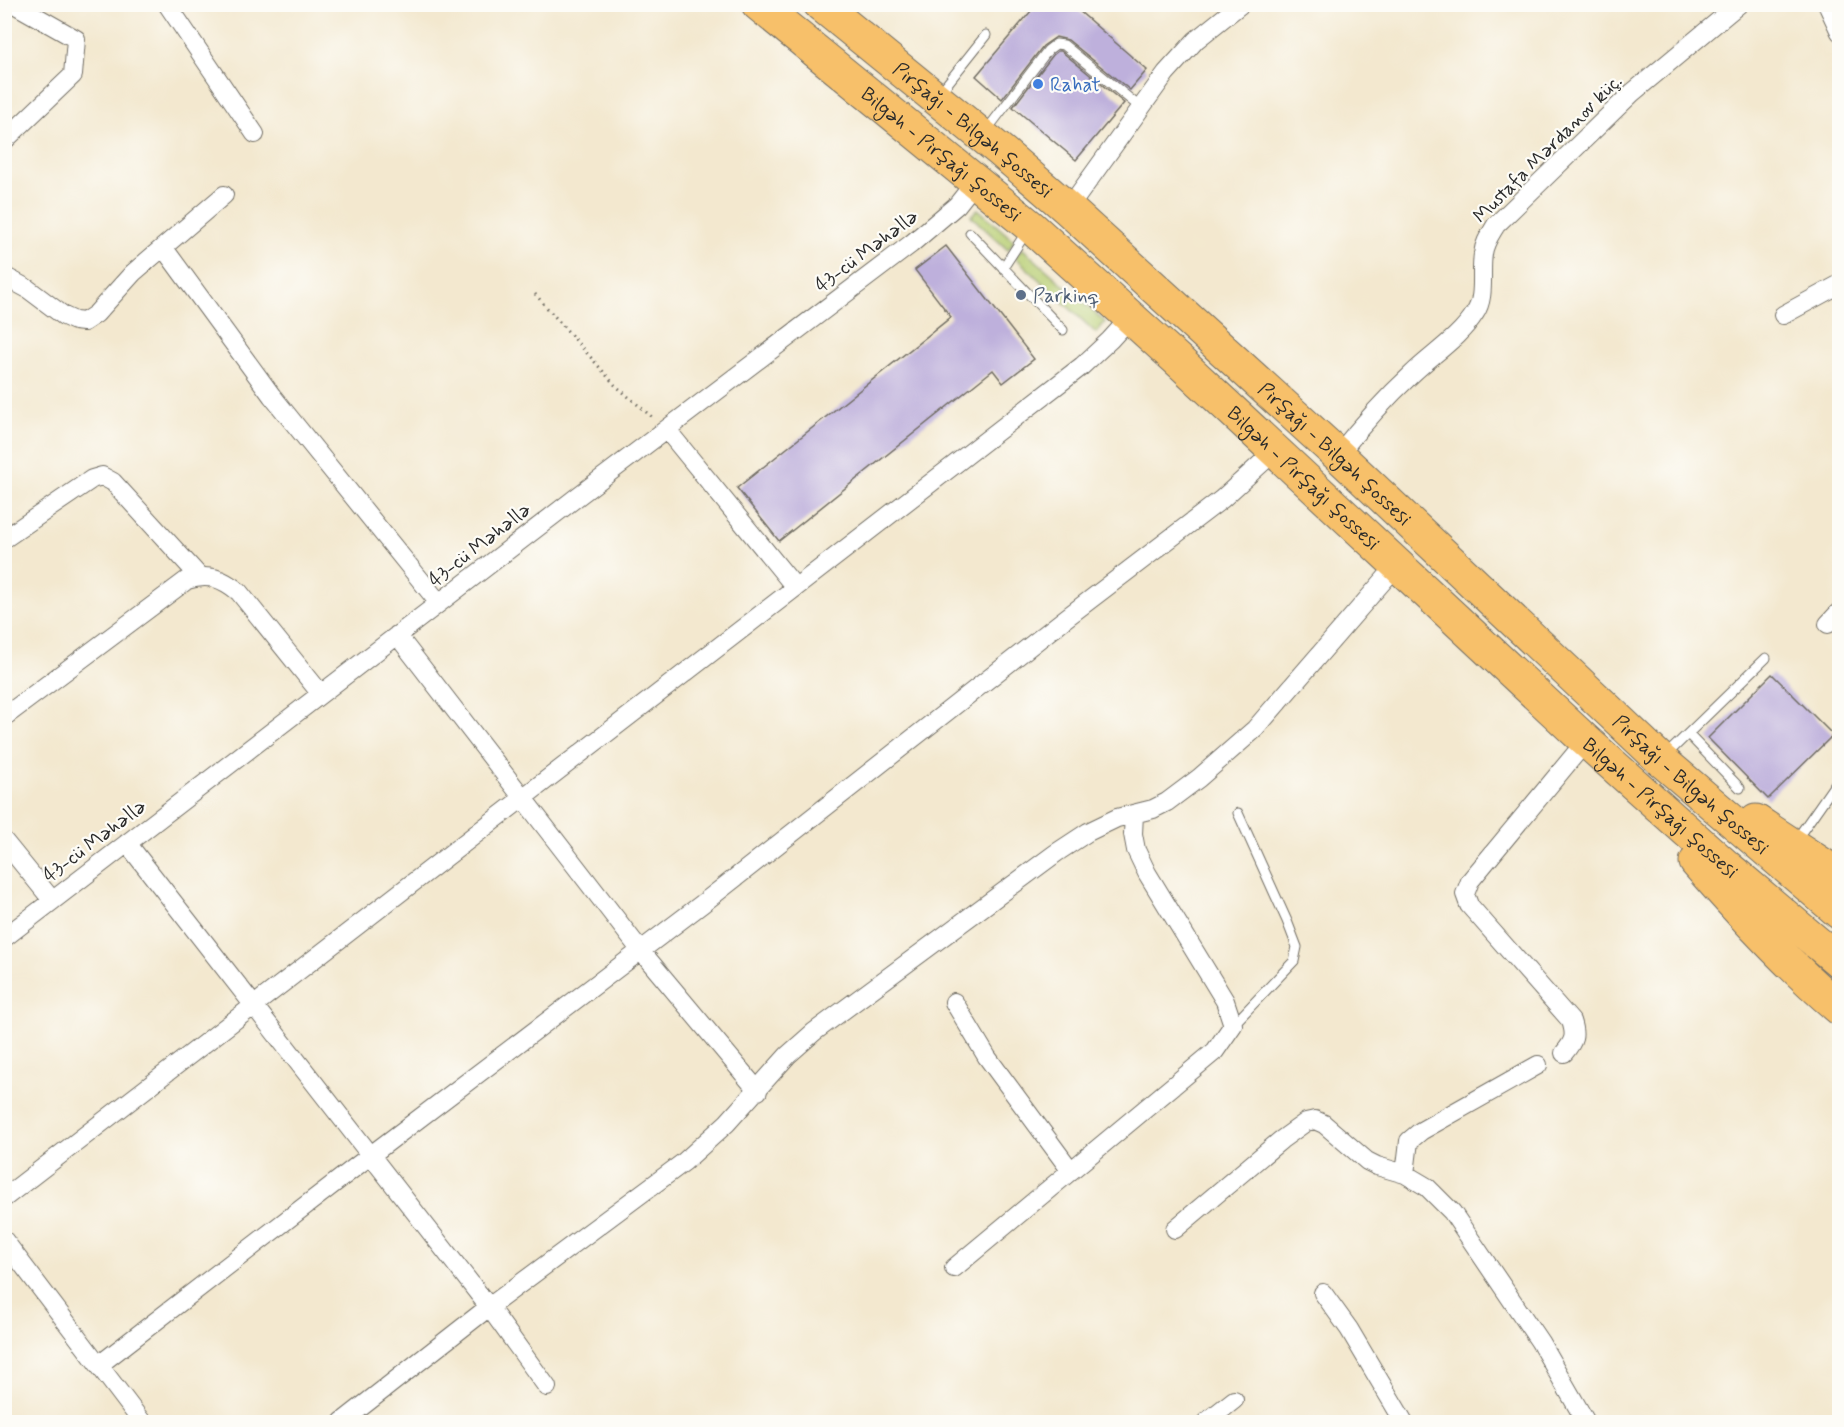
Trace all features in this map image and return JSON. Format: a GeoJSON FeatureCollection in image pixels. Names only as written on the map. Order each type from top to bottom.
{"type":"FeatureCollection","features":[{"type":"Feature","properties":{"kind":"highway","name":"Bilgəh - Pirşağı şossesi"},"geometry":{"type":"LineString","coordinates":[[758,4],[1030,226],[1182,364],[1610,764],[1839,962]]}},
{"type":"Feature","properties":{"kind":"highway","name":"Pirşağı - Bilgəh şossesi"},"geometry":{"type":"LineString","coordinates":[[832,8],[935,98],[1068,208],[1338,455],[1662,760],[1839,913]]}},
{"type":"Feature","properties":{"kind":"highway"},"geometry":{"type":"LineString","coordinates":[[1662,760],[1839,876]]}},
{"type":"Feature","properties":{"kind":"highway"},"geometry":{"type":"LineString","coordinates":[[1610,764],[1752,927],[1839,1009]]}},
{"type":"Feature","properties":{"kind":"street"},"geometry":{"type":"LineString","coordinates":[[4,141],[74,75],[76,39],[14,4]]}},
{"type":"Feature","properties":{"kind":"street"},"geometry":{"type":"LineString","coordinates":[[167,4],[255,134]]}},
{"type":"Feature","properties":{"kind":"street"},"geometry":{"type":"LineString","coordinates":[[1068,208],[1166,73],[1196,40],[1241,4]]}},
{"type":"Feature","properties":{"kind":"street","name":"Mustafa Mərdanov küç."},"geometry":{"type":"LineString","coordinates":[[1338,455],[1391,394],[1466,326],[1477,310],[1481,294],[1483,254],[1486,241],[1496,225],[1632,93],[1739,4]]}},
{"type":"Feature","properties":{"kind":"street"},"geometry":{"type":"LineString","coordinates":[[1827,4],[1839,32]]}},
{"type":"Feature","properties":{"kind":"street","name":"43-cü Məhəllə"},"geometry":{"type":"LineString","coordinates":[[4,938],[938,222],[957,206],[976,181]]}},
{"type":"Feature","properties":{"kind":"street"},"geometry":{"type":"LineString","coordinates":[[4,276],[28,289],[64,316],[84,322],[96,315],[133,273],[224,195]]}},
{"type":"Feature","properties":{"kind":"street"},"geometry":{"type":"LineString","coordinates":[[162,247],[272,396],[439,603]]}},
{"type":"Feature","properties":{"kind":"street"},"geometry":{"type":"LineString","coordinates":[[1783,315],[1839,284]]}},
{"type":"Feature","properties":{"kind":"street"},"geometry":{"type":"LineString","coordinates":[[4,1198],[253,1003],[523,798],[1082,366],[1130,318]]}},
{"type":"Feature","properties":{"kind":"street"},"geometry":{"type":"LineString","coordinates":[[667,430],[795,587]]}},
{"type":"Feature","properties":{"kind":"street"},"geometry":{"type":"LineString","coordinates":[[99,1365],[371,1155],[642,951],[1066,618],[1222,499],[1275,451]]}},
{"type":"Feature","properties":{"kind":"street"},"geometry":{"type":"LineString","coordinates":[[4,539],[92,479],[102,476],[113,482],[200,576]]}},
{"type":"Feature","properties":{"kind":"street"},"geometry":{"type":"LineString","coordinates":[[342,1422],[489,1307],[684,1162],[727,1123],[788,1055],[814,1032],[1056,853],[1088,832],[1117,818],[1153,809],[1167,802],[1199,778],[1255,729],[1397,566]]}},
{"type":"Feature","properties":{"kind":"street"},"geometry":{"type":"LineString","coordinates":[[4,717],[187,580],[200,576],[216,577],[239,592],[321,694]]}},
{"type":"Feature","properties":{"kind":"street"},"geometry":{"type":"LineString","coordinates":[[397,635],[642,951],[758,1091]]}},
{"type":"Feature","properties":{"kind":"street"},"geometry":{"type":"LineString","coordinates":[[1564,1053],[1574,1042],[1575,1032],[1571,1021],[1469,905],[1465,894],[1470,882],[1586,741]]}},
{"type":"Feature","properties":{"kind":"street"},"geometry":{"type":"LineString","coordinates":[[954,1268],[1215,1052],[1233,1025],[1225,1001],[1147,873],[1136,850],[1133,834],[1134,814]]}},
{"type":"Feature","properties":{"kind":"street"},"geometry":{"type":"LineString","coordinates":[[4,841],[52,900]]}},
{"type":"Feature","properties":{"kind":"street"},"geometry":{"type":"LineString","coordinates":[[127,843],[489,1307],[547,1387]]}},
{"type":"Feature","properties":{"kind":"street"},"geometry":{"type":"LineString","coordinates":[[954,1002],[987,1057],[1071,1171]]}},
{"type":"Feature","properties":{"kind":"street"},"geometry":{"type":"LineString","coordinates":[[1405,1174],[1409,1141],[1421,1131],[1538,1065]]}},
{"type":"Feature","properties":{"kind":"street"},"geometry":{"type":"LineString","coordinates":[[1175,1229],[1281,1140],[1306,1122],[1315,1120],[1324,1124],[1367,1161],[1405,1174],[1428,1187],[1452,1212],[1540,1342],[1586,1422]]}},
{"type":"Feature","properties":{"kind":"street"},"geometry":{"type":"LineString","coordinates":[[4,1240],[142,1422]]}},
{"type":"Feature","properties":{"kind":"street"},"geometry":{"type":"LineString","coordinates":[[1323,1293],[1349,1329],[1404,1422]]}},
{"type":"Feature","properties":{"kind":"street"},"geometry":{"type":"LineString","coordinates":[[1206,1422],[1234,1400]]}},
{"type":"Feature","properties":{"kind":"lane"},"geometry":{"type":"LineString","coordinates":[[935,98],[986,35]]}},
{"type":"Feature","properties":{"kind":"lane"},"geometry":{"type":"LineString","coordinates":[[982,136],[1048,50],[1056,44],[1064,45],[1141,108]]}},
{"type":"Feature","properties":{"kind":"lane"},"geometry":{"type":"LineString","coordinates":[[1003,268],[1030,226]]}},
{"type":"Feature","properties":{"kind":"lane"},"geometry":{"type":"LineString","coordinates":[[970,233],[1062,330]]}},
{"type":"Feature","properties":{"kind":"lane"},"geometry":{"type":"LineString","coordinates":[[1662,760],[1766,658]]}},
{"type":"Feature","properties":{"kind":"lane"},"geometry":{"type":"LineString","coordinates":[[1689,734],[1740,788]]}},
{"type":"Feature","properties":{"kind":"lane"},"geometry":{"type":"LineString","coordinates":[[1793,844],[1839,777]]}},
{"type":"Feature","properties":{"kind":"lane"},"geometry":{"type":"LineString","coordinates":[[1233,1025],[1294,961],[1297,947],[1238,813]]}},
{"type":"Feature","properties":{"kind":"path"},"geometry":{"type":"LineString","coordinates":[[535,294],[615,385],[667,430]]}},
{"type":"Feature","properties":{"kind":"green space"},"geometry":{"type":"Polygon","coordinates":[[[978,209],[1014,241],[1008,250],[971,216],[978,209]]]}},
{"type":"Feature","properties":{"kind":"green space"},"geometry":{"type":"Polygon","coordinates":[[[1022,248],[1105,322],[1096,333],[1015,257],[1022,248]]]}},
{"type":"Feature","properties":{"kind":"building"},"geometry":{"type":"Polygon","coordinates":[[[1037,4],[1071,4],[1147,70],[1130,90],[1068,40],[1056,37],[1043,46],[1002,99],[976,76],[1037,4]]]}},
{"type":"Feature","properties":{"kind":"building"},"geometry":{"type":"Polygon","coordinates":[[[1058,51],[1061,51],[1124,103],[1076,160],[1013,107],[1058,51]]]}},
{"type":"Feature","properties":{"kind":"building"},"geometry":{"type":"Polygon","coordinates":[[[946,246],[1034,359],[1003,383],[993,370],[779,541],[737,488],[951,317],[915,270],[946,246]]]}},
{"type":"Feature","properties":{"kind":"building"},"geometry":{"type":"Polygon","coordinates":[[[1772,674],[1833,735],[1768,799],[1708,738],[1772,674]]]}},
{"type":"Feature","properties":{"kind":"place","name":"Rahat"},"geometry":{"type":"Point","coordinates":[1038,84]}},
{"type":"Feature","properties":{"kind":"place","name":"Parkinq"},"geometry":{"type":"Point","coordinates":[1021,295]}}]}
